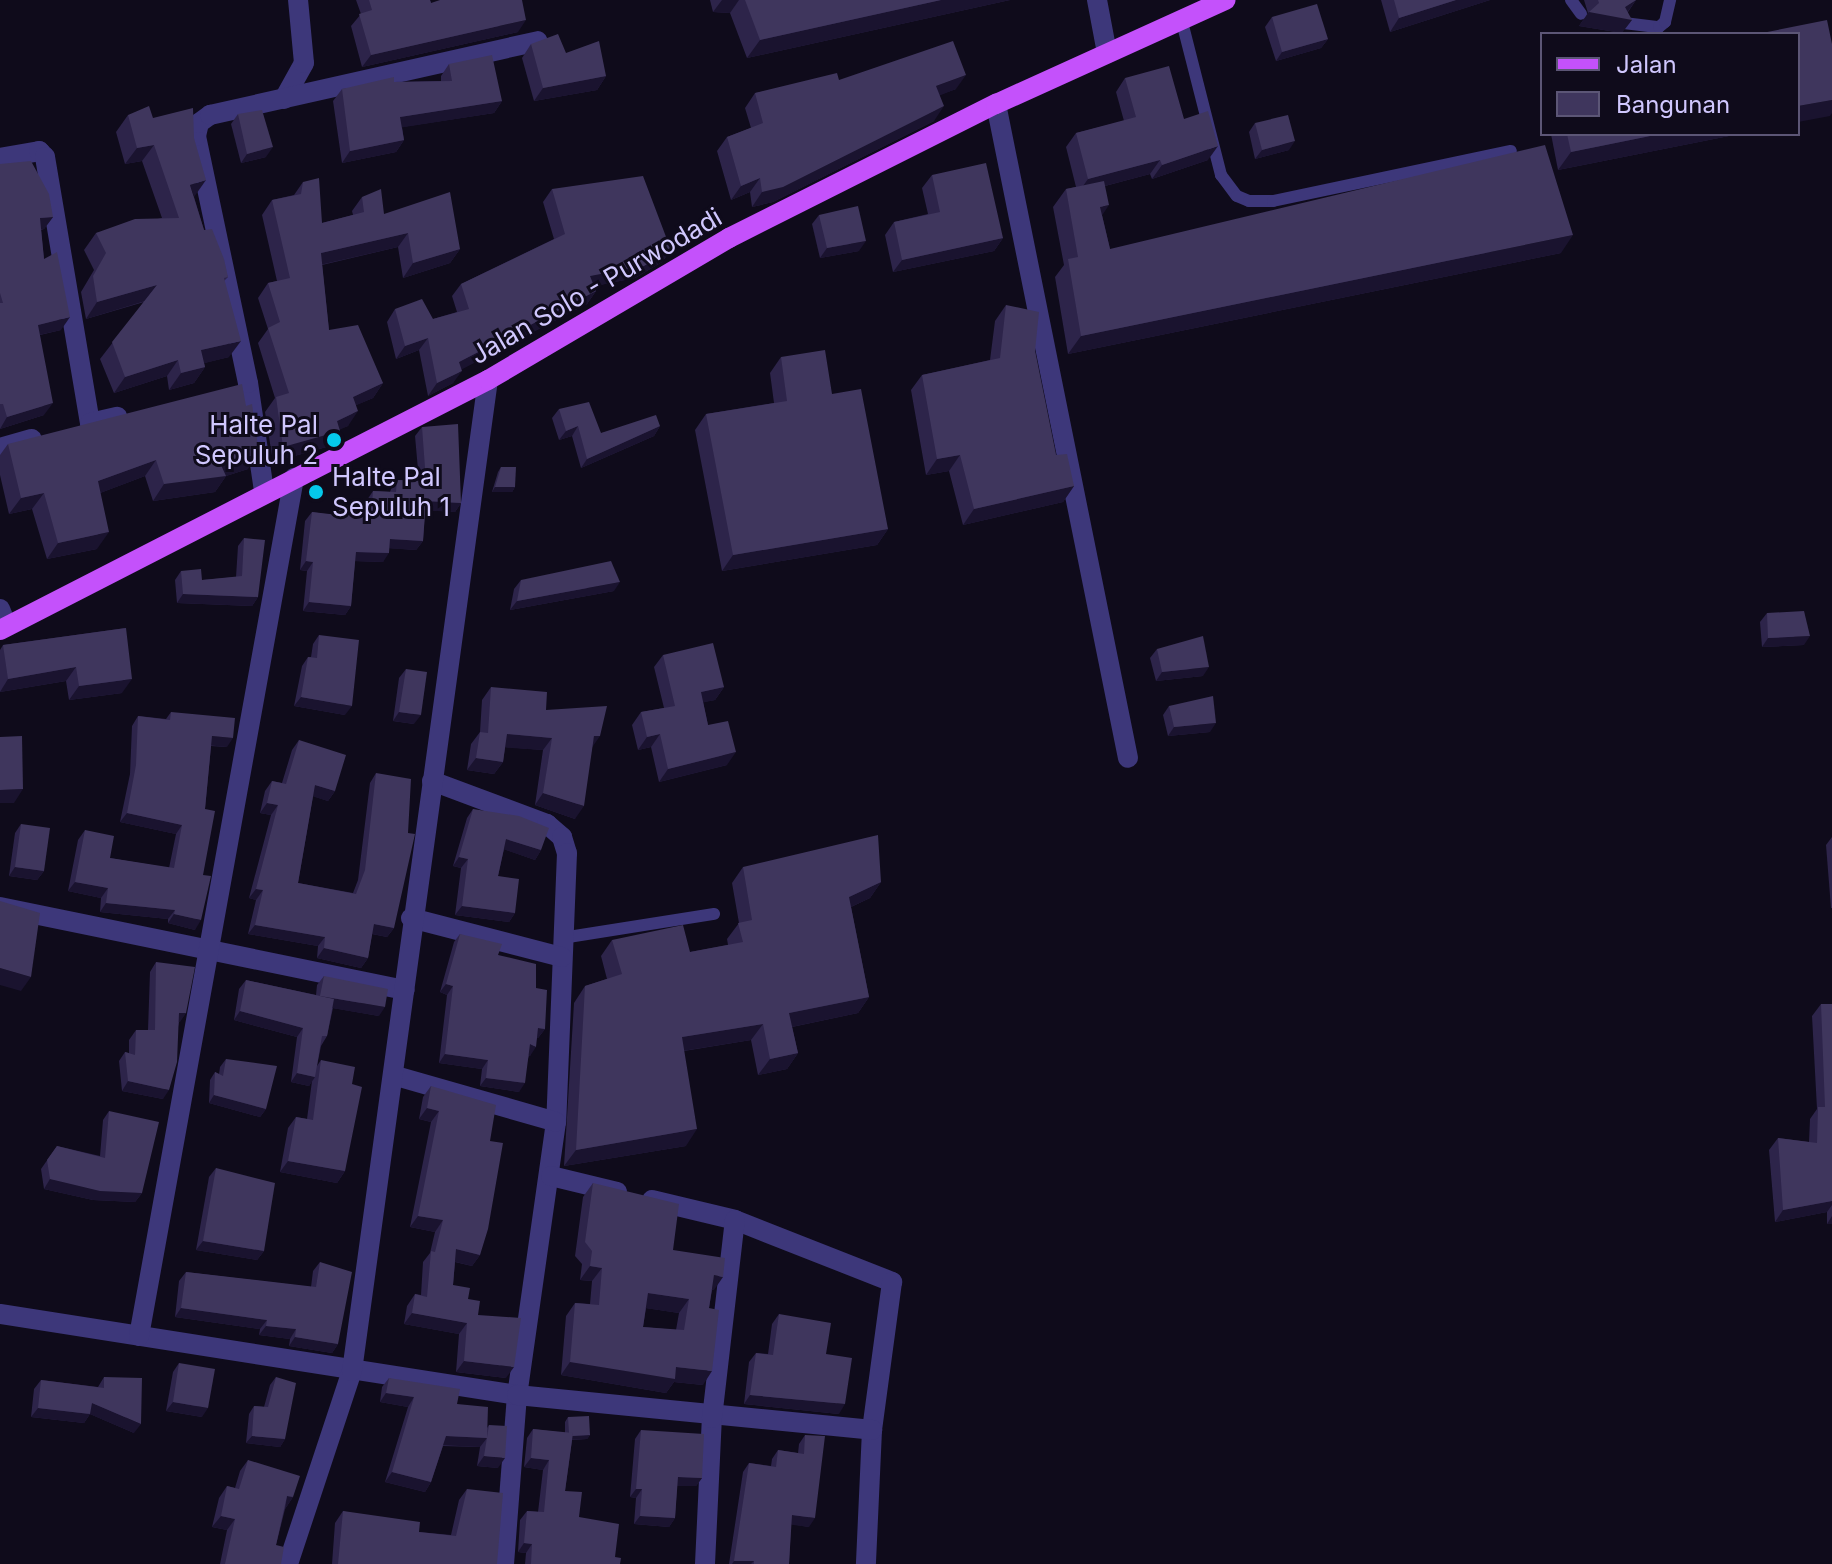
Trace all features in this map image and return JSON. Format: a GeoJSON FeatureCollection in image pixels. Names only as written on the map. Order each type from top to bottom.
{"type":"FeatureCollection","features":[{"type":"Feature","properties":{"kind":"main road","name":"Jalan Solo - Purwodadi"},"geometry":{"type":"LineString","coordinates":[[2,622],[488,380],[729,238],[996,104],[1225,0]]}},
{"type":"Feature","properties":{"kind":"street"},"geometry":{"type":"LineString","coordinates":[[284,99],[304,63],[298,0]]}},
{"type":"Feature","properties":{"kind":"street"},"geometry":{"type":"LineString","coordinates":[[1097,0],[1107,53]]}},
{"type":"Feature","properties":{"kind":"street"},"geometry":{"type":"LineString","coordinates":[[264,491],[241,385],[196,136],[199,123],[210,115],[538,41]]}},
{"type":"Feature","properties":{"kind":"street"},"geometry":{"type":"LineString","coordinates":[[996,104],[1128,758]]}},
{"type":"Feature","properties":{"kind":"street"},"geometry":{"type":"LineString","coordinates":[[0,158],[39,151],[45,157],[75,427]]}},
{"type":"Feature","properties":{"kind":"street"},"geometry":{"type":"LineString","coordinates":[[288,1564],[352,1371],[396,1076],[411,918],[488,380]]}},
{"type":"Feature","properties":{"kind":"street"},"geometry":{"type":"LineString","coordinates":[[0,448],[136,413]]}},
{"type":"Feature","properties":{"kind":"street"},"geometry":{"type":"LineString","coordinates":[[139,1336],[212,952],[294,478]]}},
{"type":"Feature","properties":{"kind":"street"},"geometry":{"type":"LineString","coordinates":[[432,781],[533,818],[562,837],[568,864],[556,1122],[551,1176],[517,1395],[504,1564]]}},
{"type":"Feature","properties":{"kind":"street"},"geometry":{"type":"LineString","coordinates":[[0,907],[405,990]]}},
{"type":"Feature","properties":{"kind":"street"},"geometry":{"type":"LineString","coordinates":[[411,918],[562,947]]}},
{"type":"Feature","properties":{"kind":"street"},"geometry":{"type":"LineString","coordinates":[[396,1076],[556,1122]]}},
{"type":"Feature","properties":{"kind":"street"},"geometry":{"type":"LineString","coordinates":[[551,1176],[735,1220],[892,1282],[872,1430],[866,1564]]}},
{"type":"Feature","properties":{"kind":"street"},"geometry":{"type":"LineString","coordinates":[[705,1564],[712,1418],[735,1220]]}},
{"type":"Feature","properties":{"kind":"street"},"geometry":{"type":"LineString","coordinates":[[1,1320],[139,1336],[517,1395],[712,1418],[872,1430]]}},
{"type":"Feature","properties":{"kind":"lane"},"geometry":{"type":"LineString","coordinates":[[1571,0],[1581,14]]}},
{"type":"Feature","properties":{"kind":"lane"},"geometry":{"type":"LineString","coordinates":[[1624,23],[1659,27],[1665,22],[1670,0]]}},
{"type":"Feature","properties":{"kind":"lane"},"geometry":{"type":"LineString","coordinates":[[1181,18],[1221,175],[1237,196],[1249,201],[1273,201],[1511,151]]}},
{"type":"Feature","properties":{"kind":"lane"},"geometry":{"type":"LineString","coordinates":[[562,947],[714,914]]}},
{"type":"Feature","properties":{"kind":"building"},"geometry":{"type":"Polygon","coordinates":[[[369,0],[430,0],[431,3],[440,0],[522,0],[526,20],[371,55],[359,14],[372,10],[369,0]]]}},
{"type":"Feature","properties":{"kind":"building"},"geometry":{"type":"Polygon","coordinates":[[[745,0],[941,0],[760,40],[745,0]]]}},
{"type":"Feature","properties":{"kind":"building"},"geometry":{"type":"Polygon","coordinates":[[[1394,0],[1456,0],[1399,18],[1394,0]]]}},
{"type":"Feature","properties":{"kind":"building"},"geometry":{"type":"Polygon","coordinates":[[[1598,0],[1636,0],[1625,7],[1632,20],[1589,12],[1599,3],[1598,0]]]}},
{"type":"Feature","properties":{"kind":"building"},"geometry":{"type":"Polygon","coordinates":[[[1317,4],[1328,39],[1282,52],[1272,17],[1317,4]]]}},
{"type":"Feature","properties":{"kind":"building"},"geometry":{"type":"Polygon","coordinates":[[[1827,20],[1832,44],[1832,100],[1800,106],[1800,32],[1767,32],[1827,20]]]}},
{"type":"Feature","properties":{"kind":"building"},"geometry":{"type":"Polygon","coordinates":[[[558,34],[566,53],[599,41],[606,76],[543,88],[531,44],[558,34]]]}},
{"type":"Feature","properties":{"kind":"building"},"geometry":{"type":"Polygon","coordinates":[[[953,41],[966,75],[936,86],[944,106],[783,187],[762,192],[760,178],[741,186],[727,137],[763,123],[755,93],[837,73],[839,80],[953,41]]]}},
{"type":"Feature","properties":{"kind":"building"},"geometry":{"type":"Polygon","coordinates":[[[492,55],[502,101],[400,117],[404,140],[350,151],[342,89],[394,77],[394,82],[452,81],[449,64],[492,55]]]}},
{"type":"Feature","properties":{"kind":"building"},"geometry":{"type":"Polygon","coordinates":[[[1169,66],[1184,119],[1208,111],[1218,146],[1162,165],[1160,160],[1088,179],[1076,133],[1136,117],[1125,78],[1169,66]]]}},
{"type":"Feature","properties":{"kind":"building"},"geometry":{"type":"Polygon","coordinates":[[[149,106],[153,118],[193,108],[194,138],[206,180],[190,185],[204,230],[212,229],[224,259],[228,277],[224,278],[241,341],[201,350],[205,367],[181,373],[178,360],[125,377],[112,342],[157,285],[97,302],[93,276],[106,253],[96,233],[135,219],[179,218],[154,145],[137,148],[128,115],[149,106]]]}},
{"type":"Feature","properties":{"kind":"building"},"geometry":{"type":"Polygon","coordinates":[[[262,110],[273,147],[247,154],[238,114],[262,110]]]}},
{"type":"Feature","properties":{"kind":"building"},"geometry":{"type":"Polygon","coordinates":[[[1288,115],[1295,141],[1262,150],[1255,123],[1288,115]]]}},
{"type":"Feature","properties":{"kind":"building"},"geometry":{"type":"Polygon","coordinates":[[[1567,136],[1650,136],[1571,152],[1567,136]]]}},
{"type":"Feature","properties":{"kind":"building"},"geometry":{"type":"Polygon","coordinates":[[[1545,145],[1573,235],[1081,336],[1068,259],[1078,257],[1066,189],[1104,181],[1109,205],[1100,207],[1110,249],[1545,145]]]}},
{"type":"Feature","properties":{"kind":"building"},"geometry":{"type":"Polygon","coordinates":[[[31,161],[49,194],[53,217],[40,218],[44,259],[57,252],[70,317],[38,325],[53,403],[7,417],[3,404],[0,404],[0,303],[3,303],[0,293],[0,164],[31,161]]]}},
{"type":"Feature","properties":{"kind":"building"},"geometry":{"type":"Polygon","coordinates":[[[986,163],[1003,238],[902,260],[894,222],[940,212],[932,175],[986,163]]]}},
{"type":"Feature","properties":{"kind":"building"},"geometry":{"type":"Polygon","coordinates":[[[643,176],[671,250],[644,266],[590,276],[596,291],[459,362],[462,371],[437,383],[428,338],[405,346],[395,309],[422,299],[433,319],[469,309],[461,284],[565,234],[552,189],[643,176]]]}},
{"type":"Feature","properties":{"kind":"building"},"geometry":{"type":"Polygon","coordinates":[[[319,178],[322,223],[364,212],[362,197],[381,189],[384,214],[450,192],[460,249],[413,263],[408,233],[321,253],[329,330],[358,325],[383,383],[353,397],[358,411],[337,421],[340,431],[283,447],[276,397],[289,393],[268,328],[280,322],[268,283],[290,278],[272,200],[301,194],[303,182],[319,178]]]}},
{"type":"Feature","properties":{"kind":"building"},"geometry":{"type":"Polygon","coordinates":[[[858,206],[866,241],[827,248],[819,215],[858,206]]]}},
{"type":"Feature","properties":{"kind":"building"},"geometry":{"type":"Polygon","coordinates":[[[1006,305],[1039,312],[1035,351],[1056,455],[1067,454],[1074,486],[974,509],[960,455],[937,459],[922,375],[1000,358],[1006,305]]]}},
{"type":"Feature","properties":{"kind":"building"},"geometry":{"type":"Polygon","coordinates":[[[825,350],[832,394],[861,389],[888,529],[733,555],[706,414],[787,401],[781,357],[825,350]]]}},
{"type":"Feature","properties":{"kind":"building"},"geometry":{"type":"Polygon","coordinates":[[[242,384],[246,406],[252,404],[259,453],[221,465],[226,476],[164,484],[156,460],[98,481],[109,532],[58,543],[44,493],[21,498],[8,444],[242,384]]]}},
{"type":"Feature","properties":{"kind":"building"},"geometry":{"type":"Polygon","coordinates":[[[589,402],[601,433],[656,415],[660,426],[587,459],[578,426],[566,431],[559,409],[589,402]]]}},
{"type":"Feature","properties":{"kind":"building"},"geometry":{"type":"Polygon","coordinates":[[[458,424],[461,503],[426,501],[423,541],[390,539],[389,553],[356,552],[351,606],[309,602],[313,562],[306,561],[312,512],[338,515],[339,500],[372,503],[373,491],[396,492],[397,480],[426,481],[422,427],[458,424]]]}},
{"type":"Feature","properties":{"kind":"building"},"geometry":{"type":"Polygon","coordinates":[[[501,467],[516,467],[515,487],[495,487],[501,467]]]}},
{"type":"Feature","properties":{"kind":"building"},"geometry":{"type":"Polygon","coordinates":[[[244,538],[265,540],[258,597],[183,594],[181,571],[201,569],[202,580],[242,576],[244,538]]]}},
{"type":"Feature","properties":{"kind":"building"},"geometry":{"type":"Polygon","coordinates":[[[611,561],[620,582],[517,601],[521,580],[611,561]]]}},
{"type":"Feature","properties":{"kind":"building"},"geometry":{"type":"Polygon","coordinates":[[[1804,611],[1810,636],[1768,638],[1767,613],[1804,611]]]}},
{"type":"Feature","properties":{"kind":"building"},"geometry":{"type":"Polygon","coordinates":[[[126,628],[132,679],[79,686],[76,667],[8,679],[3,645],[126,628]]]}},
{"type":"Feature","properties":{"kind":"building"},"geometry":{"type":"Polygon","coordinates":[[[319,635],[359,640],[352,706],[301,697],[308,657],[317,658],[319,635]]]}},
{"type":"Feature","properties":{"kind":"building"},"geometry":{"type":"Polygon","coordinates":[[[1203,636],[1209,667],[1162,672],[1157,649],[1203,636]]]}},
{"type":"Feature","properties":{"kind":"building"},"geometry":{"type":"Polygon","coordinates":[[[713,643],[724,687],[701,692],[708,725],[728,721],[736,752],[668,769],[660,734],[647,737],[641,712],[675,706],[663,655],[713,643]]]}},
{"type":"Feature","properties":{"kind":"building"},"geometry":{"type":"Polygon","coordinates":[[[406,669],[427,672],[421,715],[399,712],[406,669]]]}},
{"type":"Feature","properties":{"kind":"building"},"geometry":{"type":"Polygon","coordinates":[[[491,687],[547,692],[546,710],[607,706],[600,736],[594,736],[584,806],[543,793],[552,738],[507,734],[503,762],[476,758],[480,732],[488,733],[491,687]]]}},
{"type":"Feature","properties":{"kind":"building"},"geometry":{"type":"Polygon","coordinates":[[[1213,696],[1216,723],[1174,727],[1169,706],[1213,696]]]}},
{"type":"Feature","properties":{"kind":"building"},"geometry":{"type":"Polygon","coordinates":[[[171,712],[235,718],[233,738],[212,736],[205,809],[215,811],[203,875],[211,876],[201,920],[174,914],[175,910],[106,903],[108,888],[75,882],[85,830],[114,836],[110,858],[174,868],[182,825],[127,813],[136,765],[138,716],[170,720],[171,712]]]}},
{"type":"Feature","properties":{"kind":"building"},"geometry":{"type":"Polygon","coordinates":[[[22,736],[23,789],[0,790],[0,737],[22,736]]]}},
{"type":"Feature","properties":{"kind":"building"},"geometry":{"type":"Polygon","coordinates":[[[299,740],[346,755],[335,791],[315,785],[298,883],[356,894],[365,870],[376,773],[411,779],[408,833],[415,834],[394,928],[374,924],[368,958],[324,948],[325,937],[255,925],[263,890],[256,889],[278,805],[267,803],[272,781],[286,784],[299,740]]]}},
{"type":"Feature","properties":{"kind":"building"},"geometry":{"type":"Polygon","coordinates":[[[473,809],[519,816],[549,828],[541,850],[506,839],[498,876],[519,879],[515,913],[462,906],[468,859],[459,857],[473,809]]]}},
{"type":"Feature","properties":{"kind":"building"},"geometry":{"type":"Polygon","coordinates":[[[21,824],[50,828],[44,871],[15,867],[21,824]]]}},
{"type":"Feature","properties":{"kind":"building"},"geometry":{"type":"Polygon","coordinates":[[[878,835],[881,882],[849,897],[869,997],[789,1013],[798,1053],[770,1059],[763,1024],[682,1037],[697,1129],[576,1150],[585,986],[622,974],[612,940],[683,925],[690,952],[743,942],[738,923],[752,920],[743,867],[878,835]]]}},
{"type":"Feature","properties":{"kind":"building"},"geometry":{"type":"Polygon","coordinates":[[[0,901],[40,913],[31,977],[0,968],[0,901]]]}},
{"type":"Feature","properties":{"kind":"building"},"geometry":{"type":"Polygon","coordinates":[[[460,934],[502,944],[498,955],[536,964],[536,988],[547,990],[545,1029],[538,1028],[536,1047],[530,1044],[525,1083],[486,1078],[488,1060],[445,1054],[453,986],[446,984],[460,934]]]}},
{"type":"Feature","properties":{"kind":"building"},"geometry":{"type":"Polygon","coordinates":[[[156,962],[195,967],[186,1013],[179,1013],[177,1062],[169,1090],[128,1081],[125,1052],[135,1055],[136,1030],[155,1030],[156,962]]]}},
{"type":"Feature","properties":{"kind":"building"},"geometry":{"type":"Polygon","coordinates":[[[324,976],[388,989],[385,1007],[320,996],[324,976]]]}},
{"type":"Feature","properties":{"kind":"building"},"geometry":{"type":"Polygon","coordinates":[[[246,980],[334,999],[327,1036],[322,1036],[315,1077],[297,1073],[303,1028],[240,1011],[246,980]]]}},
{"type":"Feature","properties":{"kind":"building"},"geometry":{"type":"Polygon","coordinates":[[[1821,1004],[1832,1004],[1832,1201],[1783,1210],[1778,1138],[1817,1143],[1818,1107],[1825,1107],[1821,1004]]]}},
{"type":"Feature","properties":{"kind":"building"},"geometry":{"type":"Polygon","coordinates":[[[226,1059],[277,1066],[266,1109],[214,1095],[215,1072],[223,1076],[226,1059]]]}},
{"type":"Feature","properties":{"kind":"building"},"geometry":{"type":"Polygon","coordinates":[[[321,1060],[355,1067],[352,1084],[362,1087],[345,1171],[288,1161],[296,1117],[313,1120],[321,1060]]]}},
{"type":"Feature","properties":{"kind":"building"},"geometry":{"type":"Polygon","coordinates":[[[431,1086],[496,1105],[490,1141],[503,1143],[488,1229],[480,1255],[456,1249],[453,1285],[470,1288],[468,1299],[480,1301],[478,1315],[521,1318],[514,1367],[464,1361],[467,1323],[412,1313],[415,1294],[427,1297],[431,1251],[435,1252],[443,1220],[418,1216],[439,1111],[427,1108],[431,1086]]]}},
{"type":"Feature","properties":{"kind":"building"},"geometry":{"type":"Polygon","coordinates":[[[109,1111],[159,1122],[142,1193],[100,1191],[50,1179],[47,1160],[57,1146],[105,1158],[109,1111]]]}},
{"type":"Feature","properties":{"kind":"building"},"geometry":{"type":"Polygon","coordinates":[[[216,1168],[275,1183],[264,1251],[203,1241],[216,1168]]]}},
{"type":"Feature","properties":{"kind":"building"},"geometry":{"type":"Polygon","coordinates":[[[593,1183],[679,1204],[673,1250],[725,1258],[723,1277],[714,1275],[709,1308],[719,1310],[712,1371],[676,1367],[675,1379],[570,1362],[575,1303],[599,1305],[602,1268],[590,1266],[592,1251],[585,1242],[593,1183]],[[648,1293],[643,1327],[684,1330],[689,1299],[648,1293]]]}},
{"type":"Feature","properties":{"kind":"building"},"geometry":{"type":"Polygon","coordinates":[[[320,1262],[352,1272],[338,1344],[295,1337],[296,1329],[266,1326],[267,1320],[181,1308],[186,1272],[316,1287],[320,1262]]]}},
{"type":"Feature","properties":{"kind":"building"},"geometry":{"type":"Polygon","coordinates":[[[779,1314],[831,1323],[826,1354],[852,1358],[845,1404],[750,1395],[756,1353],[773,1355],[779,1314]]]}},
{"type":"Feature","properties":{"kind":"building"},"geometry":{"type":"Polygon","coordinates":[[[179,1363],[215,1369],[208,1408],[173,1402],[179,1363]]]}},
{"type":"Feature","properties":{"kind":"building"},"geometry":{"type":"Polygon","coordinates":[[[104,1377],[142,1378],[141,1424],[92,1403],[90,1414],[38,1408],[41,1380],[104,1388],[104,1377]]]}},
{"type":"Feature","properties":{"kind":"building"},"geometry":{"type":"Polygon","coordinates":[[[276,1377],[296,1383],[285,1439],[252,1436],[254,1406],[268,1407],[276,1377]]]}},
{"type":"Feature","properties":{"kind":"building"},"geometry":{"type":"Polygon","coordinates":[[[389,1378],[460,1389],[457,1404],[488,1407],[487,1438],[446,1436],[431,1482],[392,1472],[414,1397],[386,1393],[389,1378]]]}},
{"type":"Feature","properties":{"kind":"building"},"geometry":{"type":"Polygon","coordinates":[[[589,1416],[590,1435],[572,1436],[573,1433],[569,1433],[568,1417],[589,1416]]]}},
{"type":"Feature","properties":{"kind":"building"},"geometry":{"type":"Polygon","coordinates":[[[489,1425],[507,1426],[505,1458],[484,1456],[489,1425]]]}},
{"type":"Feature","properties":{"kind":"building"},"geometry":{"type":"Polygon","coordinates":[[[533,1429],[573,1433],[565,1491],[582,1492],[579,1517],[619,1524],[615,1557],[621,1558],[620,1564],[531,1564],[532,1544],[524,1543],[527,1511],[544,1512],[549,1460],[531,1458],[533,1429]]]}},
{"type":"Feature","properties":{"kind":"building"},"geometry":{"type":"Polygon","coordinates":[[[641,1430],[704,1434],[702,1478],[678,1477],[675,1518],[640,1516],[642,1489],[636,1489],[641,1430]]]}},
{"type":"Feature","properties":{"kind":"building"},"geometry":{"type":"Polygon","coordinates":[[[805,1435],[825,1436],[815,1518],[792,1515],[789,1564],[734,1561],[749,1463],[776,1467],[778,1450],[804,1454],[805,1435]]]}},
{"type":"Feature","properties":{"kind":"building"},"geometry":{"type":"Polygon","coordinates":[[[248,1460],[300,1476],[293,1497],[287,1496],[276,1545],[284,1547],[281,1564],[225,1564],[235,1519],[221,1516],[227,1486],[239,1489],[248,1460]]]}},
{"type":"Feature","properties":{"kind":"building"},"geometry":{"type":"Polygon","coordinates":[[[467,1489],[503,1493],[497,1564],[338,1564],[343,1511],[420,1522],[419,1532],[456,1536],[467,1489]]]}},
{"type":"Feature","properties":{"kind":"place","name":"Halte Pal Sepuluh 2"},"geometry":{"type":"Point","coordinates":[334,440]}},
{"type":"Feature","properties":{"kind":"place","name":"Halte Pal Sepuluh 1"},"geometry":{"type":"Point","coordinates":[316,492]}}]}
